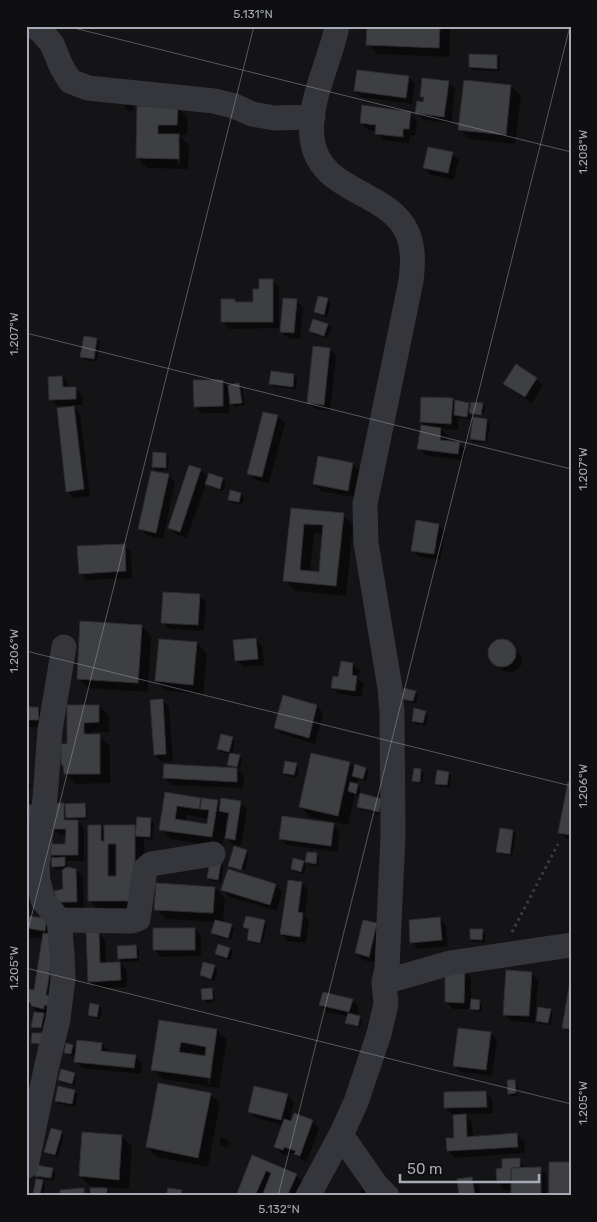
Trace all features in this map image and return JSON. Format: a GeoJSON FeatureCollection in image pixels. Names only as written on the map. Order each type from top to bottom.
{"type":"FeatureCollection","features":[{"type":"Feature","properties":{"kind":"street"},"geometry":{"type":"LineString","coordinates":[[33,26],[42,31],[52,44],[70,81],[88,88],[214,101],[234,106],[252,114],[274,118],[313,117]]}},
{"type":"Feature","properties":{"kind":"street"},"geometry":{"type":"LineString","coordinates":[[308,1196],[341,1135],[356,1102],[379,1034],[386,1004],[384,982],[387,968],[393,835],[392,713],[390,688],[366,543],[365,504],[411,281],[413,256],[406,232],[393,214],[332,177],[319,159],[312,139],[313,117],[320,85],[335,39],[337,26]]}},
{"type":"Feature","properties":{"kind":"street"},"geometry":{"type":"LineString","coordinates":[[26,1166],[36,1067],[58,1019],[63,980],[59,920],[44,900],[38,881],[37,866],[50,730],[64,647]]}},
{"type":"Feature","properties":{"kind":"street"},"geometry":{"type":"LineString","coordinates":[[59,920],[132,921],[138,918],[145,869],[151,864],[213,854]]}},
{"type":"Feature","properties":{"kind":"street"},"geometry":{"type":"LineString","coordinates":[[384,982],[450,963],[571,945]]}},
{"type":"Feature","properties":{"kind":"street"},"geometry":{"type":"LineString","coordinates":[[341,1135],[376,1185],[387,1196]]}},
{"type":"Feature","properties":{"kind":"path"},"geometry":{"type":"LineString","coordinates":[[499,956],[558,844]]}},
{"type":"Feature","properties":{"kind":"building"},"geometry":{"type":"Polygon","coordinates":[[[367,26],[440,26],[439,48],[366,45],[367,26]]]}},
{"type":"Feature","properties":{"kind":"building"},"geometry":{"type":"Polygon","coordinates":[[[469,54],[497,55],[497,69],[469,67],[469,54]]]}},
{"type":"Feature","properties":{"kind":"building"},"geometry":{"type":"Polygon","coordinates":[[[357,70],[409,76],[406,98],[354,91],[357,70]]]}},
{"type":"Feature","properties":{"kind":"building"},"geometry":{"type":"Polygon","coordinates":[[[422,78],[449,81],[444,117],[415,113],[417,101],[423,102],[424,97],[420,97],[422,78]]]}},
{"type":"Feature","properties":{"kind":"building"},"geometry":{"type":"Polygon","coordinates":[[[464,80],[511,85],[506,135],[458,130],[464,80]]]}},
{"type":"Feature","properties":{"kind":"building"},"geometry":{"type":"Polygon","coordinates":[[[362,105],[411,112],[409,129],[403,129],[403,137],[375,134],[376,125],[360,123],[362,105]]]}},
{"type":"Feature","properties":{"kind":"building"},"geometry":{"type":"Polygon","coordinates":[[[137,106],[178,107],[177,125],[158,125],[158,134],[179,134],[179,159],[136,158],[137,106]]]}},
{"type":"Feature","properties":{"kind":"building"},"geometry":{"type":"Polygon","coordinates":[[[428,147],[453,152],[448,173],[423,168],[428,147]]]}},
{"type":"Feature","properties":{"kind":"building"},"geometry":{"type":"Polygon","coordinates":[[[259,279],[273,279],[273,322],[221,322],[221,299],[235,299],[235,302],[253,302],[253,289],[259,289],[259,279]]]}},
{"type":"Feature","properties":{"kind":"building"},"geometry":{"type":"Polygon","coordinates":[[[318,296],[328,298],[324,315],[314,312],[318,296]]]}},
{"type":"Feature","properties":{"kind":"building"},"geometry":{"type":"Polygon","coordinates":[[[283,298],[297,299],[294,333],[280,332],[283,298]]]}},
{"type":"Feature","properties":{"kind":"building"},"geometry":{"type":"Polygon","coordinates":[[[313,319],[328,324],[324,336],[309,331],[313,319]]]}},
{"type":"Feature","properties":{"kind":"building"},"geometry":{"type":"Polygon","coordinates":[[[84,336],[97,338],[94,359],[80,357],[84,336]]]}},
{"type":"Feature","properties":{"kind":"building"},"geometry":{"type":"Polygon","coordinates":[[[313,346],[330,348],[324,405],[307,403],[313,346]]]}},
{"type":"Feature","properties":{"kind":"building"},"geometry":{"type":"Polygon","coordinates":[[[516,364],[537,378],[525,397],[503,384],[516,364]]]}},
{"type":"Feature","properties":{"kind":"building"},"geometry":{"type":"Polygon","coordinates":[[[271,371],[294,374],[293,387],[269,384],[271,371]]]}},
{"type":"Feature","properties":{"kind":"building"},"geometry":{"type":"Polygon","coordinates":[[[62,376],[63,387],[76,387],[76,399],[49,400],[48,377],[62,376]]]}},
{"type":"Feature","properties":{"kind":"building"},"geometry":{"type":"Polygon","coordinates":[[[193,380],[223,380],[223,406],[194,407],[193,380]]]}},
{"type":"Feature","properties":{"kind":"building"},"geometry":{"type":"Polygon","coordinates":[[[239,383],[242,403],[230,404],[228,385],[239,383]]]}},
{"type":"Feature","properties":{"kind":"building"},"geometry":{"type":"Polygon","coordinates":[[[421,397],[453,398],[451,424],[420,422],[421,397]]]}},
{"type":"Feature","properties":{"kind":"building"},"geometry":{"type":"Polygon","coordinates":[[[455,400],[469,403],[467,417],[454,415],[455,400]]]}},
{"type":"Feature","properties":{"kind":"building"},"geometry":{"type":"Polygon","coordinates":[[[471,402],[483,403],[481,415],[469,413],[471,402]]]}},
{"type":"Feature","properties":{"kind":"building"},"geometry":{"type":"Polygon","coordinates":[[[74,406],[84,489],[66,492],[57,408],[74,406]]]}},
{"type":"Feature","properties":{"kind":"building"},"geometry":{"type":"Polygon","coordinates":[[[263,412],[278,415],[262,477],[247,474],[263,412]]]}},
{"type":"Feature","properties":{"kind":"building"},"geometry":{"type":"Polygon","coordinates":[[[473,417],[487,419],[485,441],[470,439],[473,417]]]}},
{"type":"Feature","properties":{"kind":"building"},"geometry":{"type":"Polygon","coordinates":[[[421,425],[441,428],[440,440],[460,442],[458,454],[417,449],[421,425]]]}},
{"type":"Feature","properties":{"kind":"building"},"geometry":{"type":"Polygon","coordinates":[[[153,452],[166,453],[166,468],[152,467],[153,452]]]}},
{"type":"Feature","properties":{"kind":"building"},"geometry":{"type":"Polygon","coordinates":[[[318,456],[353,463],[348,491],[313,484],[318,456]]]}},
{"type":"Feature","properties":{"kind":"building"},"geometry":{"type":"Polygon","coordinates":[[[189,465],[201,469],[180,532],[168,528],[189,465]]]}},
{"type":"Feature","properties":{"kind":"building"},"geometry":{"type":"Polygon","coordinates":[[[151,471],[169,474],[156,533],[138,529],[151,471]]]}},
{"type":"Feature","properties":{"kind":"building"},"geometry":{"type":"Polygon","coordinates":[[[209,473],[223,478],[220,489],[205,484],[209,473]]]}},
{"type":"Feature","properties":{"kind":"building"},"geometry":{"type":"Polygon","coordinates":[[[230,490],[241,493],[239,502],[228,500],[230,490]]]}},
{"type":"Feature","properties":{"kind":"building"},"geometry":{"type":"Polygon","coordinates":[[[291,508],[344,513],[336,586],[283,581],[291,508]],[[304,524],[300,570],[319,572],[323,525],[304,524]]]}},
{"type":"Feature","properties":{"kind":"building"},"geometry":{"type":"Polygon","coordinates":[[[416,520],[439,524],[434,554],[411,551],[416,520]]]}},
{"type":"Feature","properties":{"kind":"building"},"geometry":{"type":"Polygon","coordinates":[[[125,544],[126,571],[79,574],[77,546],[125,544]]]}},
{"type":"Feature","properties":{"kind":"building"},"geometry":{"type":"Polygon","coordinates":[[[163,592],[200,594],[198,625],[161,623],[163,592]]]}},
{"type":"Feature","properties":{"kind":"building"},"geometry":{"type":"Polygon","coordinates":[[[80,621],[142,625],[138,683],[77,679],[80,621]]]}},
{"type":"Feature","properties":{"kind":"building"},"geometry":{"type":"Polygon","coordinates":[[[256,638],[258,659],[235,661],[233,640],[256,638]]]}},
{"type":"Feature","properties":{"kind":"building"},"geometry":{"type":"Polygon","coordinates":[[[159,639],[197,642],[193,685],[155,681],[159,639]]]}},
{"type":"Feature","properties":{"kind":"building"},"geometry":{"type":"Polygon","coordinates":[[[502,639],[512,643],[516,653],[512,663],[502,667],[492,663],[488,653],[492,643],[502,639]]]}},
{"type":"Feature","properties":{"kind":"building"},"geometry":{"type":"Polygon","coordinates":[[[341,661],[353,663],[352,675],[357,676],[355,691],[331,688],[333,676],[338,677],[341,661]]]}},
{"type":"Feature","properties":{"kind":"building"},"geometry":{"type":"Polygon","coordinates":[[[404,688],[416,691],[413,701],[401,699],[404,688]]]}},
{"type":"Feature","properties":{"kind":"building"},"geometry":{"type":"Polygon","coordinates":[[[283,695],[317,705],[309,738],[274,728],[283,695]]]}},
{"type":"Feature","properties":{"kind":"building"},"geometry":{"type":"Polygon","coordinates":[[[163,699],[166,754],[154,755],[150,700],[163,699]]]}},
{"type":"Feature","properties":{"kind":"building"},"geometry":{"type":"Polygon","coordinates":[[[67,705],[99,705],[99,722],[84,723],[84,734],[100,734],[100,774],[64,774],[63,765],[61,765],[61,744],[67,744],[67,705]]]}},
{"type":"Feature","properties":{"kind":"building"},"geometry":{"type":"Polygon","coordinates":[[[26,707],[38,707],[39,720],[26,720],[26,707]]]}},
{"type":"Feature","properties":{"kind":"building"},"geometry":{"type":"Polygon","coordinates":[[[414,708],[426,711],[423,723],[412,721],[414,708]]]}},
{"type":"Feature","properties":{"kind":"building"},"geometry":{"type":"Polygon","coordinates":[[[221,734],[233,737],[229,752],[217,749],[221,734]]]}},
{"type":"Feature","properties":{"kind":"building"},"geometry":{"type":"Polygon","coordinates":[[[230,753],[240,755],[237,767],[227,765],[230,753]]]}},
{"type":"Feature","properties":{"kind":"building"},"geometry":{"type":"Polygon","coordinates":[[[311,753],[350,762],[338,816],[299,807],[311,753]]]}},
{"type":"Feature","properties":{"kind":"building"},"geometry":{"type":"Polygon","coordinates":[[[285,761],[297,763],[294,775],[283,773],[285,761]]]}},
{"type":"Feature","properties":{"kind":"building"},"geometry":{"type":"Polygon","coordinates":[[[164,764],[237,768],[237,782],[163,778],[164,764]]]}},
{"type":"Feature","properties":{"kind":"building"},"geometry":{"type":"Polygon","coordinates":[[[355,764],[366,768],[363,779],[352,776],[355,764]]]}},
{"type":"Feature","properties":{"kind":"building"},"geometry":{"type":"Polygon","coordinates":[[[414,768],[421,769],[420,782],[412,781],[414,768]]]}},
{"type":"Feature","properties":{"kind":"building"},"geometry":{"type":"Polygon","coordinates":[[[437,770],[449,772],[447,785],[435,784],[437,770]]]}},
{"type":"Feature","properties":{"kind":"building"},"geometry":{"type":"Polygon","coordinates":[[[350,782],[358,784],[356,794],[348,791],[350,782]]]}},
{"type":"Feature","properties":{"kind":"building"},"geometry":{"type":"Polygon","coordinates":[[[568,782],[571,783],[571,835],[558,833],[568,782]]]}},
{"type":"Feature","properties":{"kind":"building"},"geometry":{"type":"Polygon","coordinates":[[[165,792],[201,798],[199,809],[177,806],[175,819],[207,824],[209,810],[200,809],[202,798],[218,800],[212,837],[159,830],[165,792]]]}},
{"type":"Feature","properties":{"kind":"building"},"geometry":{"type":"Polygon","coordinates":[[[360,793],[382,799],[379,812],[357,807],[360,793]]]}},
{"type":"Feature","properties":{"kind":"building"},"geometry":{"type":"Polygon","coordinates":[[[221,798],[241,801],[235,840],[225,838],[229,813],[219,811],[221,798]]]}},
{"type":"Feature","properties":{"kind":"building"},"geometry":{"type":"Polygon","coordinates":[[[52,803],[64,803],[64,820],[78,820],[78,855],[51,855],[51,844],[65,844],[66,829],[52,829],[52,803]]]}},
{"type":"Feature","properties":{"kind":"building"},"geometry":{"type":"Polygon","coordinates":[[[85,803],[86,817],[66,818],[65,804],[85,803]]]}},
{"type":"Feature","properties":{"kind":"building"},"geometry":{"type":"Polygon","coordinates":[[[26,804],[40,807],[26,866],[26,804]]]}},
{"type":"Feature","properties":{"kind":"building"},"geometry":{"type":"Polygon","coordinates":[[[282,816],[334,823],[331,846],[279,839],[282,816]]]}},
{"type":"Feature","properties":{"kind":"building"},"geometry":{"type":"Polygon","coordinates":[[[137,817],[151,818],[150,837],[135,836],[137,817]]]}},
{"type":"Feature","properties":{"kind":"building"},"geometry":{"type":"Polygon","coordinates":[[[88,825],[101,825],[101,841],[104,841],[104,825],[135,825],[135,901],[88,901],[88,825]],[[108,844],[108,876],[116,876],[116,844],[108,844]]]}},
{"type":"Feature","properties":{"kind":"building"},"geometry":{"type":"Polygon","coordinates":[[[500,828],[513,830],[510,854],[496,852],[500,828]]]}},
{"type":"Feature","properties":{"kind":"building"},"geometry":{"type":"Polygon","coordinates":[[[234,846],[247,850],[241,870],[228,866],[234,846]]]}},
{"type":"Feature","properties":{"kind":"building"},"geometry":{"type":"Polygon","coordinates":[[[307,852],[317,853],[316,864],[305,862],[307,852]]]}},
{"type":"Feature","properties":{"kind":"building"},"geometry":{"type":"Polygon","coordinates":[[[65,857],[65,866],[52,867],[51,858],[65,857]]]}},
{"type":"Feature","properties":{"kind":"building"},"geometry":{"type":"Polygon","coordinates":[[[293,858],[304,861],[301,872],[291,869],[293,858]]]}},
{"type":"Feature","properties":{"kind":"building"},"geometry":{"type":"Polygon","coordinates":[[[210,861],[221,863],[218,880],[207,878],[210,861]]]}},
{"type":"Feature","properties":{"kind":"building"},"geometry":{"type":"Polygon","coordinates":[[[67,867],[76,869],[77,902],[57,902],[54,891],[63,889],[62,870],[67,867]]]}},
{"type":"Feature","properties":{"kind":"building"},"geometry":{"type":"Polygon","coordinates":[[[228,869],[276,884],[270,905],[221,890],[228,869]]]}},
{"type":"Feature","properties":{"kind":"building"},"geometry":{"type":"Polygon","coordinates":[[[288,880],[302,882],[298,912],[303,913],[300,937],[280,934],[288,880]]]}},
{"type":"Feature","properties":{"kind":"building"},"geometry":{"type":"Polygon","coordinates":[[[156,883],[215,887],[213,913],[154,910],[156,883]]]}},
{"type":"Feature","properties":{"kind":"building"},"geometry":{"type":"Polygon","coordinates":[[[26,916],[47,918],[45,931],[26,928],[26,916]]]}},
{"type":"Feature","properties":{"kind":"building"},"geometry":{"type":"Polygon","coordinates":[[[246,916],[265,920],[260,943],[247,940],[249,929],[243,927],[246,916]]]}},
{"type":"Feature","properties":{"kind":"building"},"geometry":{"type":"Polygon","coordinates":[[[440,917],[442,940],[410,943],[409,920],[440,917]]]}},
{"type":"Feature","properties":{"kind":"building"},"geometry":{"type":"Polygon","coordinates":[[[215,920],[232,924],[228,938],[211,933],[215,920]]]}},
{"type":"Feature","properties":{"kind":"building"},"geometry":{"type":"Polygon","coordinates":[[[363,920],[377,923],[369,957],[355,953],[363,920]]]}},
{"type":"Feature","properties":{"kind":"building"},"geometry":{"type":"Polygon","coordinates":[[[153,928],[195,928],[195,950],[153,950],[153,928]]]}},
{"type":"Feature","properties":{"kind":"building"},"geometry":{"type":"Polygon","coordinates":[[[470,929],[483,929],[482,940],[470,939],[470,929]]]}},
{"type":"Feature","properties":{"kind":"building"},"geometry":{"type":"Polygon","coordinates":[[[86,932],[99,932],[100,963],[120,962],[121,980],[88,982],[86,932]]]}},
{"type":"Feature","properties":{"kind":"building"},"geometry":{"type":"Polygon","coordinates":[[[43,933],[56,935],[46,995],[54,997],[52,1006],[44,1005],[44,1009],[31,1006],[31,1003],[26,1002],[26,989],[34,990],[43,933]]]}},
{"type":"Feature","properties":{"kind":"building"},"geometry":{"type":"Polygon","coordinates":[[[218,944],[230,948],[227,958],[215,954],[218,944]]]}},
{"type":"Feature","properties":{"kind":"building"},"geometry":{"type":"Polygon","coordinates":[[[136,945],[137,958],[118,959],[117,946],[136,945]]]}},
{"type":"Feature","properties":{"kind":"building"},"geometry":{"type":"Polygon","coordinates":[[[203,962],[215,965],[211,979],[200,975],[203,962]]]}},
{"type":"Feature","properties":{"kind":"building"},"geometry":{"type":"Polygon","coordinates":[[[445,970],[465,970],[464,1003],[445,1002],[445,970]]]}},
{"type":"Feature","properties":{"kind":"building"},"geometry":{"type":"Polygon","coordinates":[[[506,970],[532,972],[529,1016],[503,1015],[506,970]]]}},
{"type":"Feature","properties":{"kind":"building"},"geometry":{"type":"Polygon","coordinates":[[[571,981],[571,1029],[562,1028],[571,981]]]}},
{"type":"Feature","properties":{"kind":"building"},"geometry":{"type":"Polygon","coordinates":[[[212,988],[213,999],[202,1000],[201,989],[212,988]]]}},
{"type":"Feature","properties":{"kind":"building"},"geometry":{"type":"Polygon","coordinates":[[[323,992],[353,999],[349,1012],[319,1005],[323,992]]]}},
{"type":"Feature","properties":{"kind":"building"},"geometry":{"type":"Polygon","coordinates":[[[471,999],[480,1000],[479,1010],[470,1009],[471,999]]]}},
{"type":"Feature","properties":{"kind":"building"},"geometry":{"type":"Polygon","coordinates":[[[90,1003],[99,1005],[97,1017],[88,1015],[90,1003]]]}},
{"type":"Feature","properties":{"kind":"building"},"geometry":{"type":"Polygon","coordinates":[[[538,1007],[551,1009],[548,1023],[536,1021],[538,1007]]]}},
{"type":"Feature","properties":{"kind":"building"},"geometry":{"type":"Polygon","coordinates":[[[34,1012],[44,1013],[41,1028],[31,1027],[34,1012]]]}},
{"type":"Feature","properties":{"kind":"building"},"geometry":{"type":"Polygon","coordinates":[[[348,1013],[360,1016],[358,1026],[345,1023],[348,1013]]]}},
{"type":"Feature","properties":{"kind":"building"},"geometry":{"type":"Polygon","coordinates":[[[159,1020],[217,1029],[210,1078],[151,1070],[159,1020]],[[181,1042],[179,1052],[205,1056],[206,1047],[181,1042]]]}},
{"type":"Feature","properties":{"kind":"building"},"geometry":{"type":"Polygon","coordinates":[[[458,1028],[491,1032],[486,1070],[453,1066],[458,1028]]]}},
{"type":"Feature","properties":{"kind":"building"},"geometry":{"type":"Polygon","coordinates":[[[32,1033],[44,1033],[43,1044],[31,1043],[32,1033]]]}},
{"type":"Feature","properties":{"kind":"building"},"geometry":{"type":"Polygon","coordinates":[[[77,1040],[102,1043],[101,1051],[136,1055],[134,1068],[74,1062],[77,1040]]]}},
{"type":"Feature","properties":{"kind":"building"},"geometry":{"type":"Polygon","coordinates":[[[66,1043],[73,1045],[71,1054],[64,1053],[66,1043]]]}},
{"type":"Feature","properties":{"kind":"building"},"geometry":{"type":"Polygon","coordinates":[[[61,1069],[75,1073],[72,1084],[58,1080],[61,1069]]]}},
{"type":"Feature","properties":{"kind":"building"},"geometry":{"type":"Polygon","coordinates":[[[507,1080],[515,1080],[516,1093],[508,1094],[507,1080]]]}},
{"type":"Feature","properties":{"kind":"building"},"geometry":{"type":"Polygon","coordinates":[[[158,1083],[211,1093],[198,1158],[146,1147],[158,1083]]]}},
{"type":"Feature","properties":{"kind":"building"},"geometry":{"type":"Polygon","coordinates":[[[58,1086],[75,1090],[72,1104],[55,1101],[58,1086]]]}},
{"type":"Feature","properties":{"kind":"building"},"geometry":{"type":"Polygon","coordinates":[[[254,1086],[288,1094],[281,1120],[248,1112],[254,1086]]]}},
{"type":"Feature","properties":{"kind":"building"},"geometry":{"type":"Polygon","coordinates":[[[486,1091],[487,1107],[444,1108],[444,1092],[486,1091]]]}},
{"type":"Feature","properties":{"kind":"building"},"geometry":{"type":"Polygon","coordinates":[[[294,1113],[313,1120],[300,1156],[294,1154],[296,1151],[284,1147],[283,1150],[274,1147],[284,1119],[291,1121],[294,1113]]]}},
{"type":"Feature","properties":{"kind":"building"},"geometry":{"type":"Polygon","coordinates":[[[466,1114],[467,1137],[517,1133],[518,1147],[447,1151],[446,1138],[454,1138],[453,1115],[466,1114]]]}},
{"type":"Feature","properties":{"kind":"building"},"geometry":{"type":"Polygon","coordinates":[[[51,1128],[62,1131],[55,1155],[44,1152],[51,1128]]]}},
{"type":"Feature","properties":{"kind":"building"},"geometry":{"type":"Polygon","coordinates":[[[82,1132],[122,1135],[119,1180],[79,1176],[82,1132]]]}},
{"type":"Feature","properties":{"kind":"building"},"geometry":{"type":"Polygon","coordinates":[[[252,1155],[297,1174],[287,1196],[262,1196],[271,1173],[266,1171],[255,1196],[236,1196],[252,1155]]]}},
{"type":"Feature","properties":{"kind":"building"},"geometry":{"type":"Polygon","coordinates":[[[520,1158],[520,1167],[511,1168],[511,1183],[497,1183],[496,1169],[502,1168],[502,1159],[520,1158]]]}},
{"type":"Feature","properties":{"kind":"building"},"geometry":{"type":"Polygon","coordinates":[[[549,1162],[571,1162],[571,1196],[549,1196],[549,1162]]]}},
{"type":"Feature","properties":{"kind":"building"},"geometry":{"type":"Polygon","coordinates":[[[36,1165],[53,1168],[51,1178],[35,1176],[36,1165]]]}},
{"type":"Feature","properties":{"kind":"building"},"geometry":{"type":"Polygon","coordinates":[[[541,1167],[541,1196],[511,1196],[511,1168],[541,1167]]]}},
{"type":"Feature","properties":{"kind":"building"},"geometry":{"type":"Polygon","coordinates":[[[472,1177],[475,1196],[459,1196],[457,1179],[472,1177]]]}},
{"type":"Feature","properties":{"kind":"building"},"geometry":{"type":"Polygon","coordinates":[[[36,1179],[43,1180],[40,1195],[33,1194],[36,1179]]]}},
{"type":"Feature","properties":{"kind":"building"},"geometry":{"type":"Polygon","coordinates":[[[84,1188],[84,1196],[60,1196],[60,1190],[84,1188]]]}},
{"type":"Feature","properties":{"kind":"building"},"geometry":{"type":"Polygon","coordinates":[[[90,1188],[107,1188],[107,1196],[91,1196],[90,1188]]]}},
{"type":"Feature","properties":{"kind":"building"},"geometry":{"type":"Polygon","coordinates":[[[168,1188],[182,1190],[181,1196],[166,1196],[168,1188]]]}}]}
